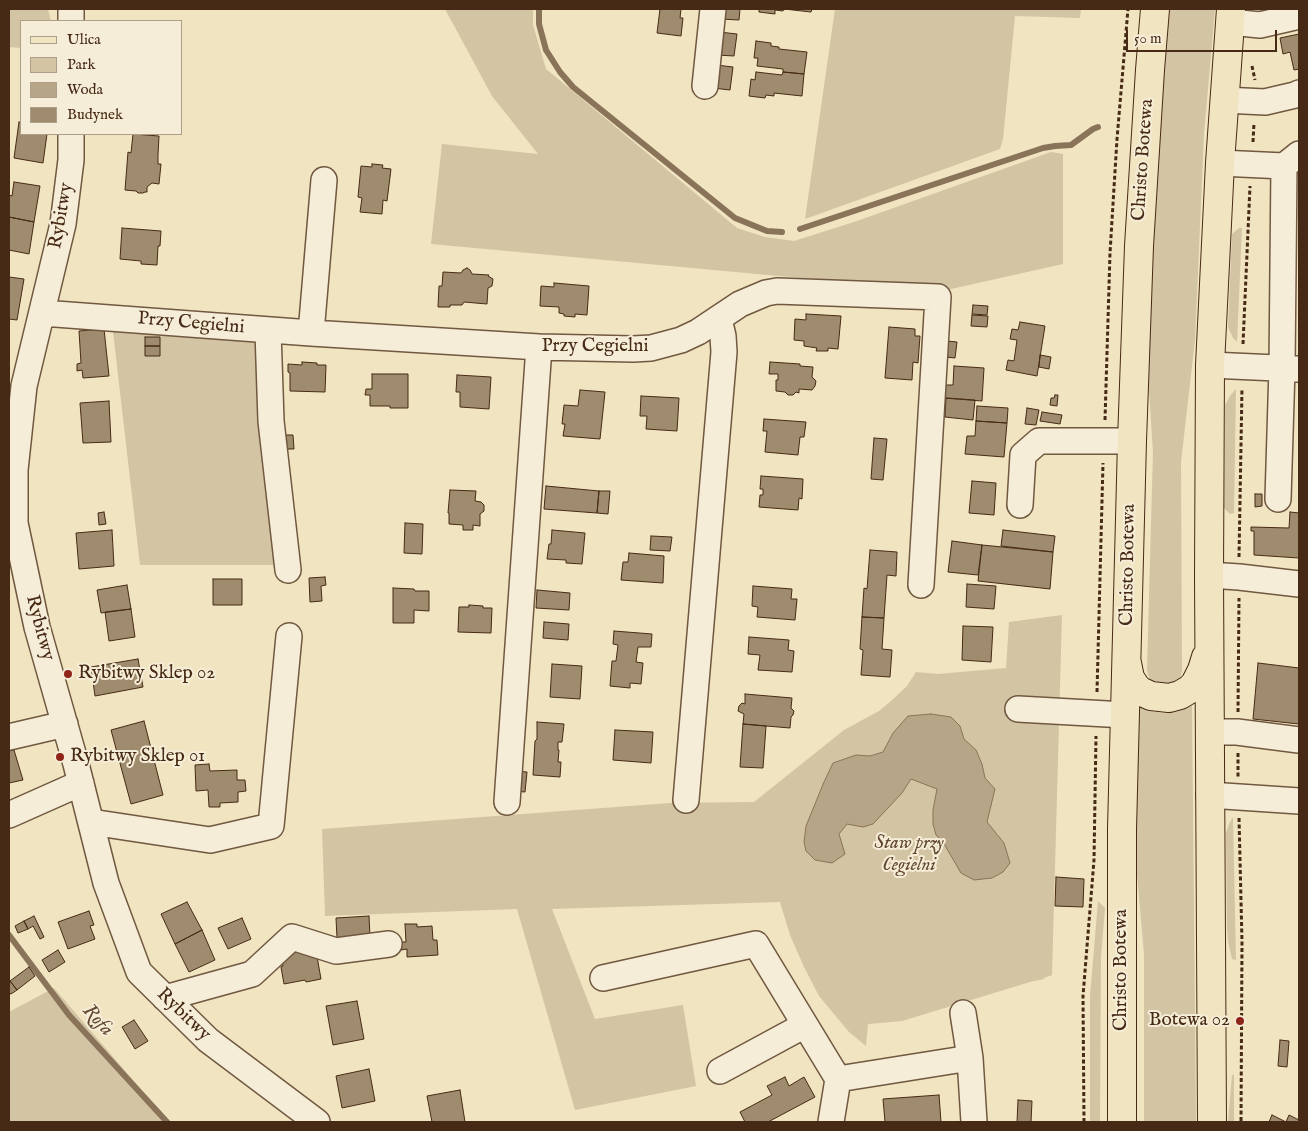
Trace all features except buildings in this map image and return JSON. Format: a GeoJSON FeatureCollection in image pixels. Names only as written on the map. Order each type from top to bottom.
{"type":"FeatureCollection","features":[{"type":"Feature","properties":{"kind":"main road","name":"Christo Botewa"},"geometry":{"type":"LineString","coordinates":[[1122,1122],[1122,847],[1132,441],[1138,246],[1155,9]]}},
{"type":"Feature","properties":{"kind":"main road"},"geometry":{"type":"LineString","coordinates":[[1212,1122],[1209,796],[1210,364],[1220,163],[1231,16]]}},
{"type":"Feature","properties":{"kind":"main road"},"geometry":{"type":"LineString","coordinates":[[1126,658],[1130,678],[1140,691],[1157,698],[1175,697],[1190,689],[1199,678],[1209,641]]}},
{"type":"Feature","properties":{"kind":"street"},"geometry":{"type":"LineString","coordinates":[[705,86],[713,9]]}},
{"type":"Feature","properties":{"kind":"street"},"geometry":{"type":"LineString","coordinates":[[1231,16],[1260,25],[1299,16]]}},
{"type":"Feature","properties":{"kind":"street"},"geometry":{"type":"LineString","coordinates":[[1224,100],[1265,102],[1299,93]]}},
{"type":"Feature","properties":{"kind":"street","name":"Rybitwy"},"geometry":{"type":"LineString","coordinates":[[71,135],[72,160],[63,224],[24,386],[15,470],[14,523],[37,627],[81,783],[106,882],[139,972],[208,1040],[317,1122]]}},
{"type":"Feature","properties":{"kind":"street"},"geometry":{"type":"LineString","coordinates":[[1220,163],[1292,160],[1291,368],[1278,499]]}},
{"type":"Feature","properties":{"kind":"street"},"geometry":{"type":"LineString","coordinates":[[311,333],[324,180]]}},
{"type":"Feature","properties":{"kind":"street","name":"Przy Cegielni"},"geometry":{"type":"LineString","coordinates":[[42,312],[268,331],[539,347],[633,349],[651,348],[681,340],[698,332],[747,300],[777,291],[938,297],[922,585]]}},
{"type":"Feature","properties":{"kind":"street"},"geometry":{"type":"LineString","coordinates":[[686,800],[724,352],[719,319]]}},
{"type":"Feature","properties":{"kind":"street"},"geometry":{"type":"LineString","coordinates":[[268,331],[271,421],[288,570]]}},
{"type":"Feature","properties":{"kind":"street"},"geometry":{"type":"LineString","coordinates":[[507,802],[539,347]]}},
{"type":"Feature","properties":{"kind":"street"},"geometry":{"type":"LineString","coordinates":[[1210,364],[1291,368]]}},
{"type":"Feature","properties":{"kind":"street"},"geometry":{"type":"LineString","coordinates":[[1020,505],[1023,455],[1039,441],[1132,441]]}},
{"type":"Feature","properties":{"kind":"street"},"geometry":{"type":"LineString","coordinates":[[1209,574],[1299,584]]}},
{"type":"Feature","properties":{"kind":"street"},"geometry":{"type":"LineString","coordinates":[[90,822],[210,840],[270,826],[289,636]]}},
{"type":"Feature","properties":{"kind":"street"},"geometry":{"type":"LineString","coordinates":[[1018,709],[1125,715]]}},
{"type":"Feature","properties":{"kind":"street"},"geometry":{"type":"LineString","coordinates":[[9,737],[65,724]]}},
{"type":"Feature","properties":{"kind":"street"},"geometry":{"type":"LineString","coordinates":[[1209,732],[1238,732],[1299,740]]}},
{"type":"Feature","properties":{"kind":"street"},"geometry":{"type":"LineString","coordinates":[[9,815],[81,783]]}},
{"type":"Feature","properties":{"kind":"street"},"geometry":{"type":"LineString","coordinates":[[1209,796],[1299,801]]}},
{"type":"Feature","properties":{"kind":"street"},"geometry":{"type":"LineString","coordinates":[[165,998],[252,974],[292,936],[336,951],[389,944]]}},
{"type":"Feature","properties":{"kind":"street"},"geometry":{"type":"LineString","coordinates":[[603,978],[756,944],[838,1079],[831,1122]]}},
{"type":"Feature","properties":{"kind":"street"},"geometry":{"type":"LineString","coordinates":[[963,1013],[970,1058],[974,1122]]}},
{"type":"Feature","properties":{"kind":"street"},"geometry":{"type":"LineString","coordinates":[[720,1071],[805,1025]]}},
{"type":"Feature","properties":{"kind":"street"},"geometry":{"type":"LineString","coordinates":[[838,1079],[970,1058]]}},
{"type":"Feature","properties":{"kind":"path"},"geometry":{"type":"LineString","coordinates":[[1084,1122],[1083,996],[1094,860],[1081,713],[1088,441],[1110,244],[1128,9]]}},
{"type":"Feature","properties":{"kind":"path"},"geometry":{"type":"LineString","coordinates":[[1253,141],[1254,123]]}},
{"type":"Feature","properties":{"kind":"path"},"geometry":{"type":"LineString","coordinates":[[1243,347],[1250,193]]}},
{"type":"Feature","properties":{"kind":"green space"},"geometry":{"type":"Polygon","coordinates":[[[9,9],[48,9],[51,20],[20,20],[20,48],[9,47],[9,9]]]}},
{"type":"Feature","properties":{"kind":"green space"},"geometry":{"type":"Polygon","coordinates":[[[445,9],[533,9],[533,25],[546,69],[737,228],[765,237],[794,241],[854,222],[1051,152],[1063,154],[1063,264],[942,291],[431,244],[442,144],[538,154],[492,96],[445,9]]]}},
{"type":"Feature","properties":{"kind":"green space"},"geometry":{"type":"Polygon","coordinates":[[[835,9],[1081,9],[1080,18],[1015,16],[1003,139],[1000,149],[805,219],[835,9]]]}},
{"type":"Feature","properties":{"kind":"green space"},"geometry":{"type":"Polygon","coordinates":[[[1166,9],[1215,9],[1204,134],[1195,340],[1181,462],[1182,671],[1180,679],[1174,685],[1152,683],[1147,669],[1153,452],[1146,344],[1166,9]]]}},
{"type":"Feature","properties":{"kind":"green space"},"geometry":{"type":"Polygon","coordinates":[[[1239,228],[1242,228],[1237,342],[1228,327],[1232,234],[1239,228]]]}},
{"type":"Feature","properties":{"kind":"green space"},"geometry":{"type":"Polygon","coordinates":[[[112,323],[264,337],[284,565],[140,565],[112,323]]]}},
{"type":"Feature","properties":{"kind":"green space"},"geometry":{"type":"Polygon","coordinates":[[[1236,389],[1234,513],[1230,514],[1224,508],[1225,405],[1236,389]]]}},
{"type":"Feature","properties":{"kind":"green space","name":"Staw przy Cegielni"},"geometry":{"type":"Polygon","coordinates":[[[1062,615],[1052,975],[1044,979],[902,1021],[868,1024],[866,1046],[849,1032],[819,996],[790,935],[780,902],[552,909],[595,1019],[683,1005],[696,1086],[575,1110],[517,909],[325,916],[322,829],[670,803],[754,802],[844,730],[879,711],[907,686],[916,672],[938,674],[1006,668],[1009,622],[1062,615]]]}},
{"type":"Feature","properties":{"kind":"green space"},"geometry":{"type":"Polygon","coordinates":[[[1137,705],[1149,711],[1165,713],[1176,712],[1190,705],[1192,706],[1196,1122],[1144,1122],[1144,954],[1134,841],[1137,705]]]}},
{"type":"Feature","properties":{"kind":"green space"},"geometry":{"type":"Polygon","coordinates":[[[1233,817],[1236,960],[1232,959],[1227,928],[1226,833],[1233,817]]]}},
{"type":"Feature","properties":{"kind":"green space"},"geometry":{"type":"Polygon","coordinates":[[[1098,901],[1105,908],[1101,957],[1100,1122],[1090,1122],[1090,996],[1098,901]]]}},
{"type":"Feature","properties":{"kind":"green space"},"geometry":{"type":"Polygon","coordinates":[[[54,988],[169,1122],[9,1122],[9,1012],[54,988]]]}},
{"type":"Feature","properties":{"kind":"green space"},"geometry":{"type":"Polygon","coordinates":[[[1232,1075],[1234,1075],[1234,1122],[1228,1122],[1232,1075]]]}},
{"type":"Feature","properties":{"kind":"water"},"geometry":{"type":"Polygon","coordinates":[[[931,714],[951,717],[960,726],[964,739],[976,750],[985,778],[995,789],[987,822],[1004,843],[1010,863],[1003,872],[992,878],[974,880],[961,873],[943,842],[936,835],[933,824],[933,810],[937,789],[911,779],[902,793],[873,824],[863,827],[847,824],[839,834],[845,854],[832,863],[815,860],[806,851],[804,842],[806,826],[833,763],[856,755],[870,756],[883,752],[893,733],[908,716],[931,714]]]}},
{"type":"Feature","properties":{"kind":"waterway"},"geometry":{"type":"LineString","coordinates":[[539,9],[539,24],[546,50],[560,72],[573,87],[735,218],[767,231],[782,232]]}},
{"type":"Feature","properties":{"kind":"waterway"},"geometry":{"type":"LineString","coordinates":[[800,229],[1043,148],[1071,145],[1098,127]]}},
{"type":"Feature","properties":{"kind":"waterway","name":"Rofa"},"geometry":{"type":"LineString","coordinates":[[9,935],[69,1015],[167,1122]]}},
{"type":"Feature","properties":{"kind":"place","name":"Rybitwy Sklep 02"},"geometry":{"type":"Point","coordinates":[68,674]}},
{"type":"Feature","properties":{"kind":"place","name":"Rybitwy Sklep 01"},"geometry":{"type":"Point","coordinates":[60,757]}},
{"type":"Feature","properties":{"kind":"place","name":"Botewa 02"},"geometry":{"type":"Point","coordinates":[1240,1021]}}]}
